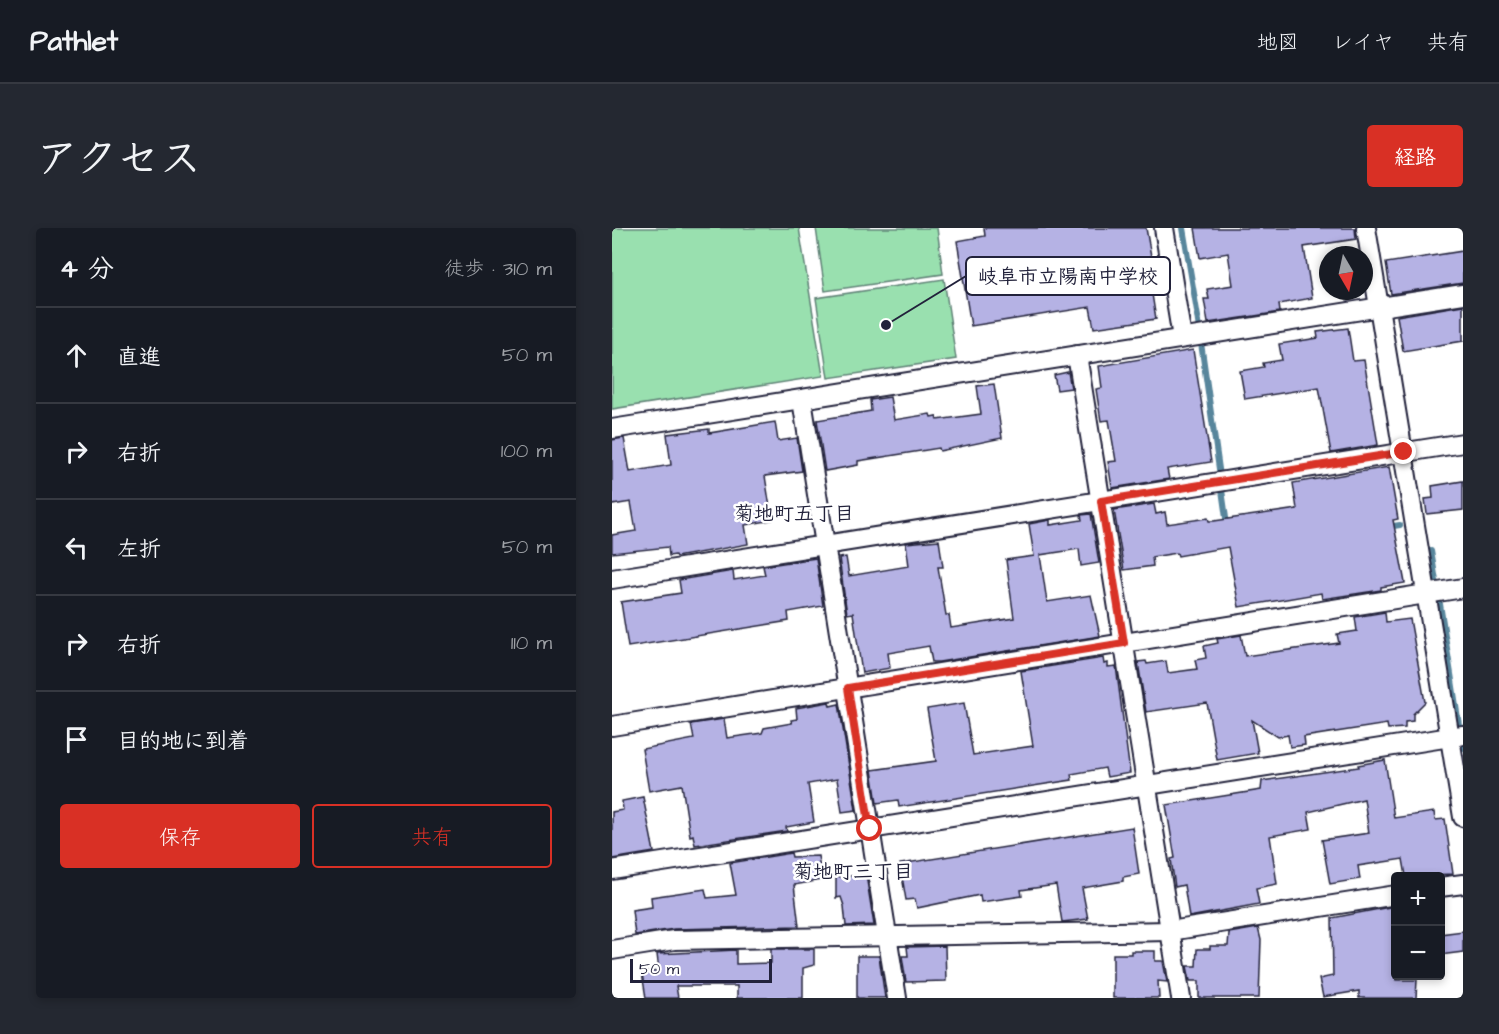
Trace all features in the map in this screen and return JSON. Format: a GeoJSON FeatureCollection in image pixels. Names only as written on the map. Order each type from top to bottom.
{"type":"FeatureCollection","features":[{"type":"Feature","properties":{"kind":"street"},"geometry":{"type":"LineString","coordinates":[[1164,228],[1182,338]]}},
{"type":"Feature","properties":{"kind":"street"},"geometry":{"type":"LineString","coordinates":[[1366,228],[1427,594],[1457,736],[1463,816]]}},
{"type":"Feature","properties":{"kind":"street"},"geometry":{"type":"LineString","coordinates":[[612,429],[1463,294]]}},
{"type":"Feature","properties":{"kind":"street"},"geometry":{"type":"LineString","coordinates":[[1077,355],[1181,998]]}},
{"type":"Feature","properties":{"kind":"street"},"geometry":{"type":"LineString","coordinates":[[802,400],[897,998]]}},
{"type":"Feature","properties":{"kind":"street"},"geometry":{"type":"LineString","coordinates":[[612,579],[1463,443]]}},
{"type":"Feature","properties":{"kind":"street"},"geometry":{"type":"LineString","coordinates":[[612,726],[1463,588]]}},
{"type":"Feature","properties":{"kind":"street"},"geometry":{"type":"LineString","coordinates":[[612,870],[1457,736]]}},
{"type":"Feature","properties":{"kind":"street"},"geometry":{"type":"LineString","coordinates":[[1445,886],[1463,884]]}},
{"type":"Feature","properties":{"kind":"street"},"geometry":{"type":"LineString","coordinates":[[612,950],[674,940],[1170,931],[1391,896]]}},
{"type":"Feature","properties":{"kind":"green space"},"geometry":{"type":"Polygon","coordinates":[[[612,228],[799,228],[823,376],[612,409],[612,228]]]}},
{"type":"Feature","properties":{"kind":"green space"},"geometry":{"type":"Polygon","coordinates":[[[816,228],[937,228],[943,274],[825,291],[816,228]]]}},
{"type":"Feature","properties":{"kind":"green space"},"geometry":{"type":"Polygon","coordinates":[[[944,279],[956,359],[828,378],[816,298],[944,279]]]}},
{"type":"Feature","properties":{"kind":"building"},"geometry":{"type":"Polygon","coordinates":[[[984,228],[1146,228],[1152,262],[1147,263],[1156,319],[1094,328],[1090,307],[971,326],[957,241],[985,236],[984,228]]]}},
{"type":"Feature","properties":{"kind":"building"},"geometry":{"type":"Polygon","coordinates":[[[1195,228],[1355,228],[1356,239],[1304,247],[1312,298],[1279,304],[1280,312],[1208,323],[1204,299],[1209,299],[1207,289],[1233,285],[1228,253],[1200,258],[1195,228]]]}},
{"type":"Feature","properties":{"kind":"building"},"geometry":{"type":"Polygon","coordinates":[[[1463,251],[1463,283],[1391,294],[1386,263],[1463,251]]]}},
{"type":"Feature","properties":{"kind":"building"},"geometry":{"type":"Polygon","coordinates":[[[1463,305],[1463,341],[1403,351],[1397,316],[1463,305]]]}},
{"type":"Feature","properties":{"kind":"building"},"geometry":{"type":"Polygon","coordinates":[[[1348,328],[1353,361],[1364,360],[1378,445],[1331,453],[1319,387],[1245,399],[1240,371],[1264,367],[1263,363],[1282,360],[1279,344],[1318,338],[1317,332],[1348,328]]]}},
{"type":"Feature","properties":{"kind":"building"},"geometry":{"type":"Polygon","coordinates":[[[1193,350],[1211,462],[1167,469],[1169,479],[1112,488],[1108,462],[1116,461],[1109,420],[1101,421],[1096,389],[1102,388],[1099,366],[1193,350]]]}},
{"type":"Feature","properties":{"kind":"building"},"geometry":{"type":"Polygon","coordinates":[[[1068,372],[1071,388],[1057,390],[1054,375],[1068,372]]]}},
{"type":"Feature","properties":{"kind":"building"},"geometry":{"type":"Polygon","coordinates":[[[994,384],[1002,438],[940,451],[939,448],[858,461],[858,465],[825,471],[817,420],[871,411],[870,400],[890,397],[894,420],[930,414],[931,417],[936,416],[937,420],[981,414],[977,386],[994,384]]]}},
{"type":"Feature","properties":{"kind":"building"},"geometry":{"type":"Polygon","coordinates":[[[775,422],[778,441],[797,438],[802,471],[765,476],[772,520],[745,525],[748,544],[676,557],[675,555],[669,556],[668,547],[612,553],[612,535],[636,531],[631,502],[612,505],[612,440],[624,438],[630,472],[671,465],[667,434],[709,429],[709,433],[775,422]]]}},
{"type":"Feature","properties":{"kind":"building"},"geometry":{"type":"Polygon","coordinates":[[[1389,467],[1398,519],[1393,520],[1405,583],[1381,587],[1381,590],[1322,599],[1321,593],[1239,607],[1228,547],[1178,556],[1177,553],[1152,557],[1153,566],[1124,570],[1114,510],[1154,504],[1156,514],[1165,512],[1167,524],[1208,518],[1209,521],[1214,521],[1297,509],[1293,483],[1389,467]]]}},
{"type":"Feature","properties":{"kind":"building"},"geometry":{"type":"Polygon","coordinates":[[[1463,481],[1463,510],[1427,514],[1425,499],[1433,498],[1432,486],[1463,481]]]}},
{"type":"Feature","properties":{"kind":"building"},"geometry":{"type":"Polygon","coordinates":[[[1091,514],[1099,563],[1081,566],[1079,549],[1040,555],[1047,602],[1091,595],[1100,636],[939,662],[932,662],[929,646],[888,653],[890,668],[862,673],[853,613],[847,614],[839,558],[846,557],[849,576],[909,566],[906,543],[939,540],[943,567],[938,567],[946,615],[949,615],[951,628],[1014,618],[1006,560],[1034,556],[1029,524],[1050,520],[1050,525],[1082,520],[1081,515],[1091,514]]]}},
{"type":"Feature","properties":{"kind":"building"},"geometry":{"type":"Polygon","coordinates":[[[816,558],[823,606],[788,612],[789,621],[628,647],[621,602],[681,593],[679,580],[733,571],[734,580],[765,575],[763,566],[816,558]]]}},
{"type":"Feature","properties":{"kind":"building"},"geometry":{"type":"Polygon","coordinates":[[[1385,612],[1386,622],[1410,619],[1425,702],[1413,714],[1413,721],[1405,722],[1405,728],[1388,729],[1387,724],[1304,737],[1305,745],[1290,747],[1288,735],[1278,737],[1252,720],[1258,753],[1217,760],[1207,703],[1146,712],[1138,662],[1146,661],[1147,664],[1166,661],[1168,673],[1197,669],[1195,660],[1206,658],[1204,646],[1218,643],[1217,639],[1241,635],[1245,656],[1339,643],[1337,634],[1357,631],[1355,617],[1385,612]]]}},
{"type":"Feature","properties":{"kind":"building"},"geometry":{"type":"Polygon","coordinates":[[[1103,658],[1104,664],[1108,663],[1108,667],[1116,666],[1130,773],[1107,777],[1105,768],[1071,774],[1072,780],[899,807],[898,800],[877,803],[872,770],[936,761],[927,709],[964,703],[973,755],[1033,746],[1021,671],[1103,658]]]}},
{"type":"Feature","properties":{"kind":"building"},"geometry":{"type":"Polygon","coordinates":[[[829,702],[830,706],[839,704],[856,810],[842,812],[837,779],[808,784],[814,822],[786,827],[787,831],[695,845],[693,835],[690,836],[682,785],[649,791],[642,749],[694,739],[691,724],[724,719],[727,738],[762,733],[764,728],[792,723],[791,720],[797,719],[796,708],[829,702]]]}},
{"type":"Feature","properties":{"kind":"building"},"geometry":{"type":"Polygon","coordinates":[[[1385,760],[1394,818],[1434,812],[1435,820],[1445,819],[1453,874],[1405,872],[1403,859],[1358,866],[1360,879],[1330,884],[1322,840],[1369,833],[1364,799],[1308,812],[1311,829],[1270,836],[1277,884],[1256,888],[1259,904],[1189,917],[1184,885],[1175,887],[1171,859],[1175,858],[1166,805],[1261,790],[1262,781],[1359,767],[1358,765],[1385,760]]]}},
{"type":"Feature","properties":{"kind":"building"},"geometry":{"type":"Polygon","coordinates":[[[643,797],[654,852],[612,859],[612,812],[623,810],[622,801],[643,797]]]}},
{"type":"Feature","properties":{"kind":"building"},"geometry":{"type":"Polygon","coordinates":[[[1132,827],[1139,874],[1123,877],[1123,881],[1082,888],[1088,919],[1062,922],[1056,885],[1021,890],[1022,896],[981,902],[980,895],[917,908],[915,899],[906,900],[900,864],[1132,827]]]}},
{"type":"Feature","properties":{"kind":"building"},"geometry":{"type":"Polygon","coordinates":[[[791,853],[792,857],[818,856],[822,880],[794,885],[799,926],[674,929],[635,935],[632,910],[652,907],[651,897],[705,889],[707,898],[736,895],[730,863],[791,853]]]}},
{"type":"Feature","properties":{"kind":"building"},"geometry":{"type":"Polygon","coordinates":[[[866,875],[874,925],[846,926],[841,897],[836,898],[836,877],[866,875]]]}},
{"type":"Feature","properties":{"kind":"building"},"geometry":{"type":"Polygon","coordinates":[[[1391,907],[1391,980],[1417,980],[1416,998],[1359,998],[1359,991],[1323,997],[1319,979],[1333,976],[1332,918],[1391,907]]]}},
{"type":"Feature","properties":{"kind":"building"},"geometry":{"type":"Polygon","coordinates":[[[1258,928],[1261,940],[1259,998],[1199,998],[1199,981],[1190,981],[1187,966],[1196,966],[1197,949],[1228,946],[1229,933],[1258,928]]]}},
{"type":"Feature","properties":{"kind":"building"},"geometry":{"type":"Polygon","coordinates":[[[1463,931],[1463,952],[1445,954],[1445,933],[1463,931]]]}},
{"type":"Feature","properties":{"kind":"building"},"geometry":{"type":"Polygon","coordinates":[[[945,946],[946,981],[906,982],[902,956],[908,956],[907,947],[945,946]]]}},
{"type":"Feature","properties":{"kind":"building"},"geometry":{"type":"Polygon","coordinates":[[[771,949],[814,949],[814,965],[803,968],[803,998],[737,998],[737,986],[676,986],[678,998],[646,998],[642,973],[659,971],[657,954],[736,950],[736,964],[771,963],[771,949]]]}},
{"type":"Feature","properties":{"kind":"building"},"geometry":{"type":"Polygon","coordinates":[[[1131,951],[1155,951],[1155,961],[1163,961],[1167,982],[1158,981],[1159,998],[1113,998],[1113,954],[1131,954],[1131,951]]]}},
{"type":"Feature","properties":{"kind":"building"},"geometry":{"type":"Polygon","coordinates":[[[857,956],[879,956],[885,998],[857,998],[857,956]]]}},
{"type":"Feature","properties":{"kind":"waterway"},"geometry":{"type":"LineString","coordinates":[[1183,228],[1198,317]]}},
{"type":"Feature","properties":{"kind":"waterway"},"geometry":{"type":"LineString","coordinates":[[1197,315],[1227,525]]}},
{"type":"Feature","properties":{"kind":"waterway"},"geometry":{"type":"LineString","coordinates":[[1387,527],[1400,525]]}},
{"type":"Feature","properties":{"kind":"waterway"},"geometry":{"type":"LineString","coordinates":[[1431,551],[1436,581]]}},
{"type":"Feature","properties":{"kind":"waterway"},"geometry":{"type":"LineString","coordinates":[[1440,604],[1459,725]]}},
{"type":"Feature","properties":{"kind":"place","name":"岐阜市立陽南中学校"},"geometry":{"type":"Point","coordinates":[886,325]}},
{"type":"Feature","properties":{"kind":"district","name":"菊地町五丁目"},"geometry":{"type":"Point","coordinates":[794,513]}},
{"type":"Feature","properties":{"kind":"district","name":"菊地町三丁目"},"geometry":{"type":"Point","coordinates":[853,871]}},
{"type":"Feature","properties":{"kind":"route"},"geometry":{"type":"LineString","coordinates":[[870,829],[848,688],[1124,643],[1101,501],[1404,452]]}}]}
